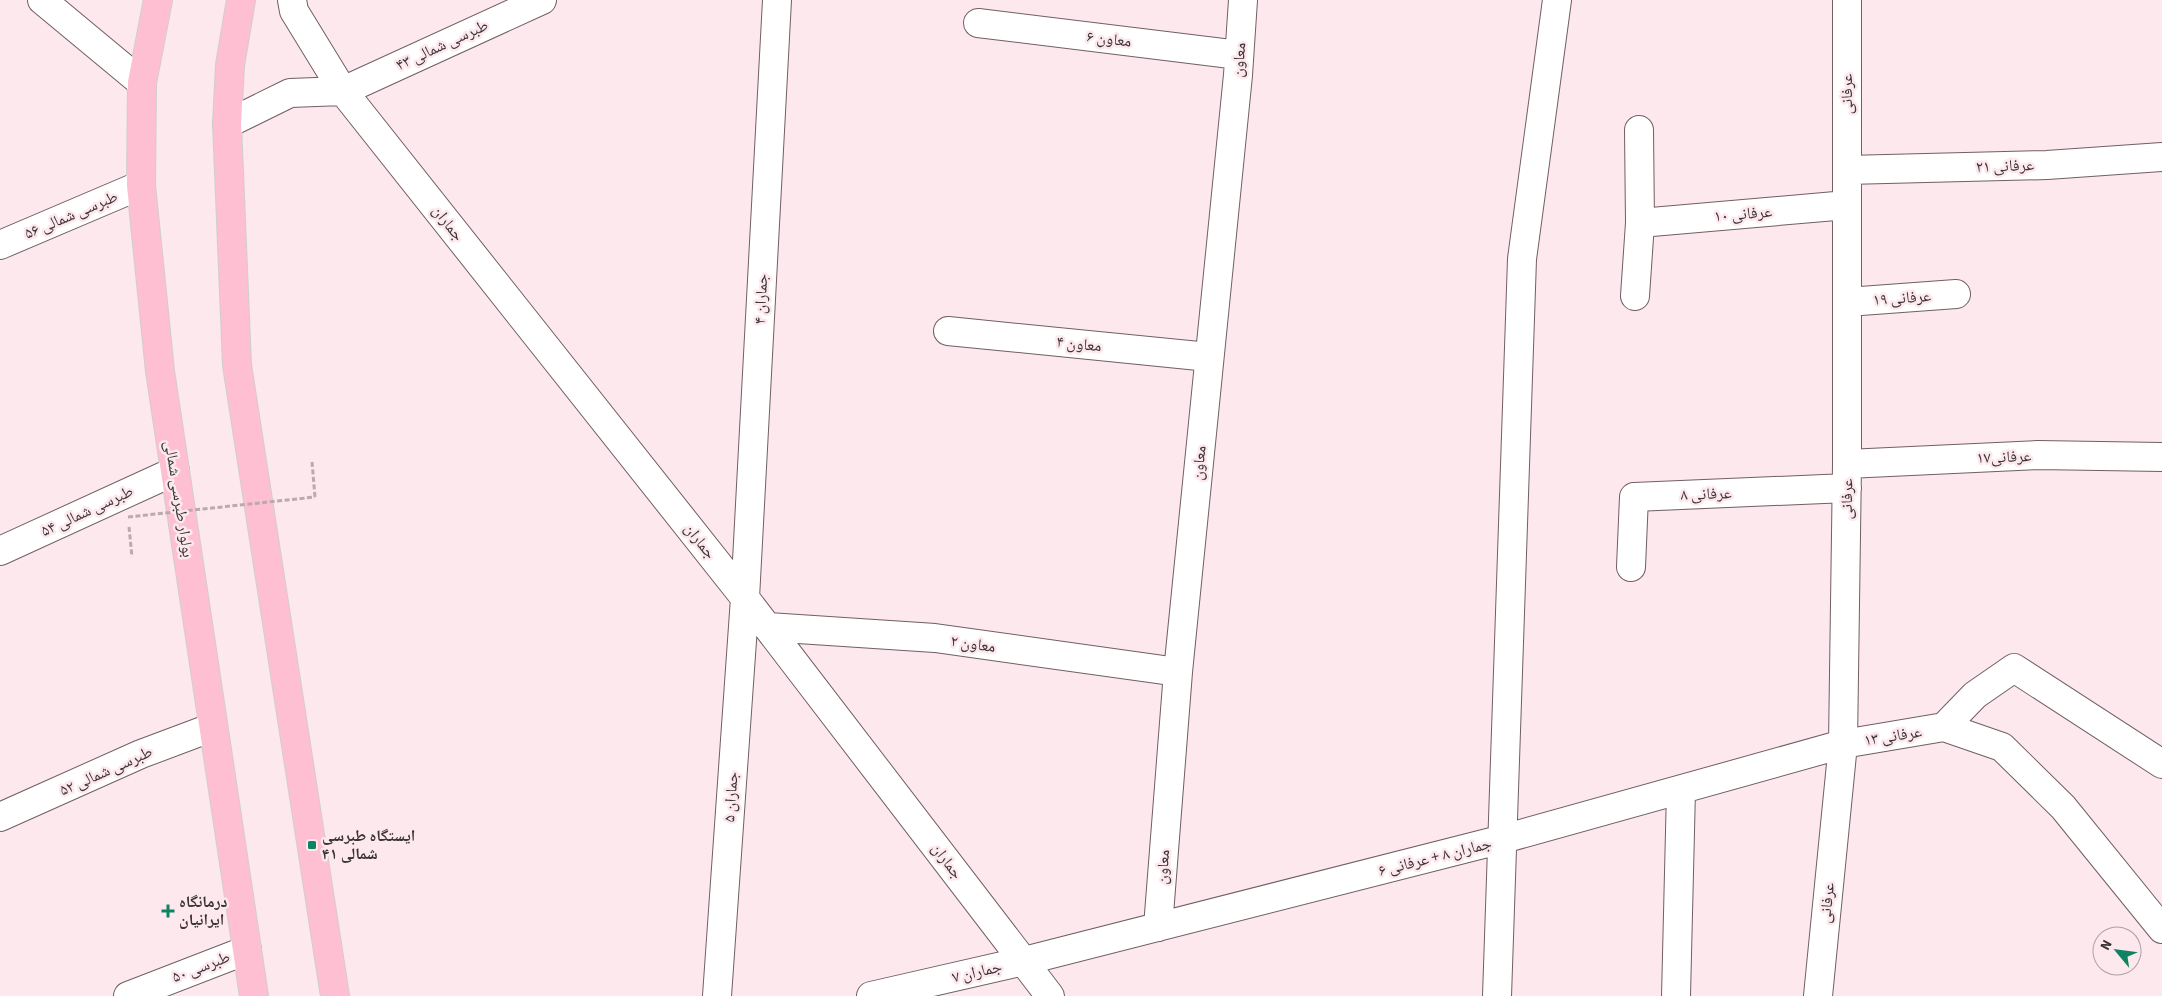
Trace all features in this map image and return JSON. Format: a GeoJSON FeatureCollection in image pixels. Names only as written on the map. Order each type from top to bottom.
{"type":"FeatureCollection","features":[{"type":"Feature","properties":{"kind":"main road","name":"بولوار طبرسی شمالی"},"geometry":{"type":"LineString","coordinates":[[158,0],[142,83],[141,185],[160,371],[254,996]]}},
{"type":"Feature","properties":{"kind":"main road"},"geometry":{"type":"LineString","coordinates":[[241,0],[230,66],[227,124],[236,365],[335,996]]}},
{"type":"Feature","properties":{"kind":"street"},"geometry":{"type":"LineString","coordinates":[[42,0],[142,83]]}},
{"type":"Feature","properties":{"kind":"street","name":"جماران"},"geometry":{"type":"LineString","coordinates":[[292,0],[294,11],[343,91],[768,627],[1050,996]]}},
{"type":"Feature","properties":{"kind":"street","name":"طبرسی شمالی ۴۳"},"geometry":{"type":"LineString","coordinates":[[343,91],[542,0]]}},
{"type":"Feature","properties":{"kind":"street","name":"جماران ۴"},"geometry":{"type":"LineString","coordinates":[[745,598],[777,0]]}},
{"type":"Feature","properties":{"kind":"street","name":"معاون"},"geometry":{"type":"LineString","coordinates":[[1158,927],[1178,672],[1243,0]]}},
{"type":"Feature","properties":{"kind":"street"},"geometry":{"type":"LineString","coordinates":[[1497,996],[1522,259],[1557,0]]}},
{"type":"Feature","properties":{"kind":"street","name":"عرفانی"},"geometry":{"type":"LineString","coordinates":[[1818,996],[1843,744],[1847,476],[1847,0]]}},
{"type":"Feature","properties":{"kind":"street","name":"معاون ۶"},"geometry":{"type":"LineString","coordinates":[[978,23],[1239,55]]}},
{"type":"Feature","properties":{"kind":"street"},"geometry":{"type":"LineString","coordinates":[[227,124],[290,92],[343,91]]}},
{"type":"Feature","properties":{"kind":"street"},"geometry":{"type":"LineString","coordinates":[[1635,296],[1640,223],[1638,130]]}},
{"type":"Feature","properties":{"kind":"street","name":"عرفانی ۲۱"},"geometry":{"type":"LineString","coordinates":[[1847,170],[2047,165],[2162,156]]}},
{"type":"Feature","properties":{"kind":"street","name":"طبرسی شمالی ۵۶"},"geometry":{"type":"LineString","coordinates":[[0,245],[141,185]]}},
{"type":"Feature","properties":{"kind":"street","name":"عرفانی ۱۰"},"geometry":{"type":"LineString","coordinates":[[1640,223],[1847,205]]}},
{"type":"Feature","properties":{"kind":"street","name":"عرفانی ۱۹"},"geometry":{"type":"LineString","coordinates":[[1847,302],[1956,294]]}},
{"type":"Feature","properties":{"kind":"street","name":"معاون ۴"},"geometry":{"type":"LineString","coordinates":[[948,331],[1209,357]]}},
{"type":"Feature","properties":{"kind":"street","name":"عرفانی۱۷"},"geometry":{"type":"LineString","coordinates":[[1847,476],[2038,455],[2162,457]]}},
{"type":"Feature","properties":{"kind":"street","name":"طبرسی شمالی ۵۴"},"geometry":{"type":"LineString","coordinates":[[0,551],[175,471]]}},
{"type":"Feature","properties":{"kind":"street","name":"عرفانی ۸"},"geometry":{"type":"LineString","coordinates":[[1631,567],[1634,497],[1847,476]]}},
{"type":"Feature","properties":{"kind":"street","name":"جماران ۵"},"geometry":{"type":"LineString","coordinates":[[717,996],[745,598]]}},
{"type":"Feature","properties":{"kind":"street","name":"معاون ۲"},"geometry":{"type":"LineString","coordinates":[[768,627],[935,638],[1178,672]]}},
{"type":"Feature","properties":{"kind":"street"},"geometry":{"type":"LineString","coordinates":[[2162,764],[2014,668],[1975,695],[1944,728],[2002,747],[2063,807],[2162,928]]}},
{"type":"Feature","properties":{"kind":"street","name":"طبرسی شمالی ۵۲"},"geometry":{"type":"LineString","coordinates":[[0,817],[141,754],[213,727]]}},
{"type":"Feature","properties":{"kind":"street","name":"عرفانی ۱۳"},"geometry":{"type":"LineString","coordinates":[[1843,744],[1944,728]]}},
{"type":"Feature","properties":{"kind":"street","name":"جماران ۸ + عرفانی ۶"},"geometry":{"type":"LineString","coordinates":[[1024,961],[1503,839],[1843,744]]}},
{"type":"Feature","properties":{"kind":"street"},"geometry":{"type":"LineString","coordinates":[[1676,996],[1681,790]]}},
{"type":"Feature","properties":{"kind":"street","name":"طبرسی ۵۰"},"geometry":{"type":"LineString","coordinates":[[128,996],[247,950]]}},
{"type":"Feature","properties":{"kind":"street","name":"جماران ۷"},"geometry":{"type":"LineString","coordinates":[[871,996],[1024,961]]}},
{"type":"Feature","properties":{"kind":"path"},"geometry":{"type":"LineString","coordinates":[[132,557],[128,517],[315,497],[312,462]]}},
{"type":"Feature","properties":{"kind":"place","name":"ایستگاه طبرسی شمالی ۴۱"},"geometry":{"type":"Point","coordinates":[312,845]}},
{"type":"Feature","properties":{"kind":"place","name":"درمانگاه ایرانیان"},"geometry":{"type":"Point","coordinates":[168,911]}}]}
